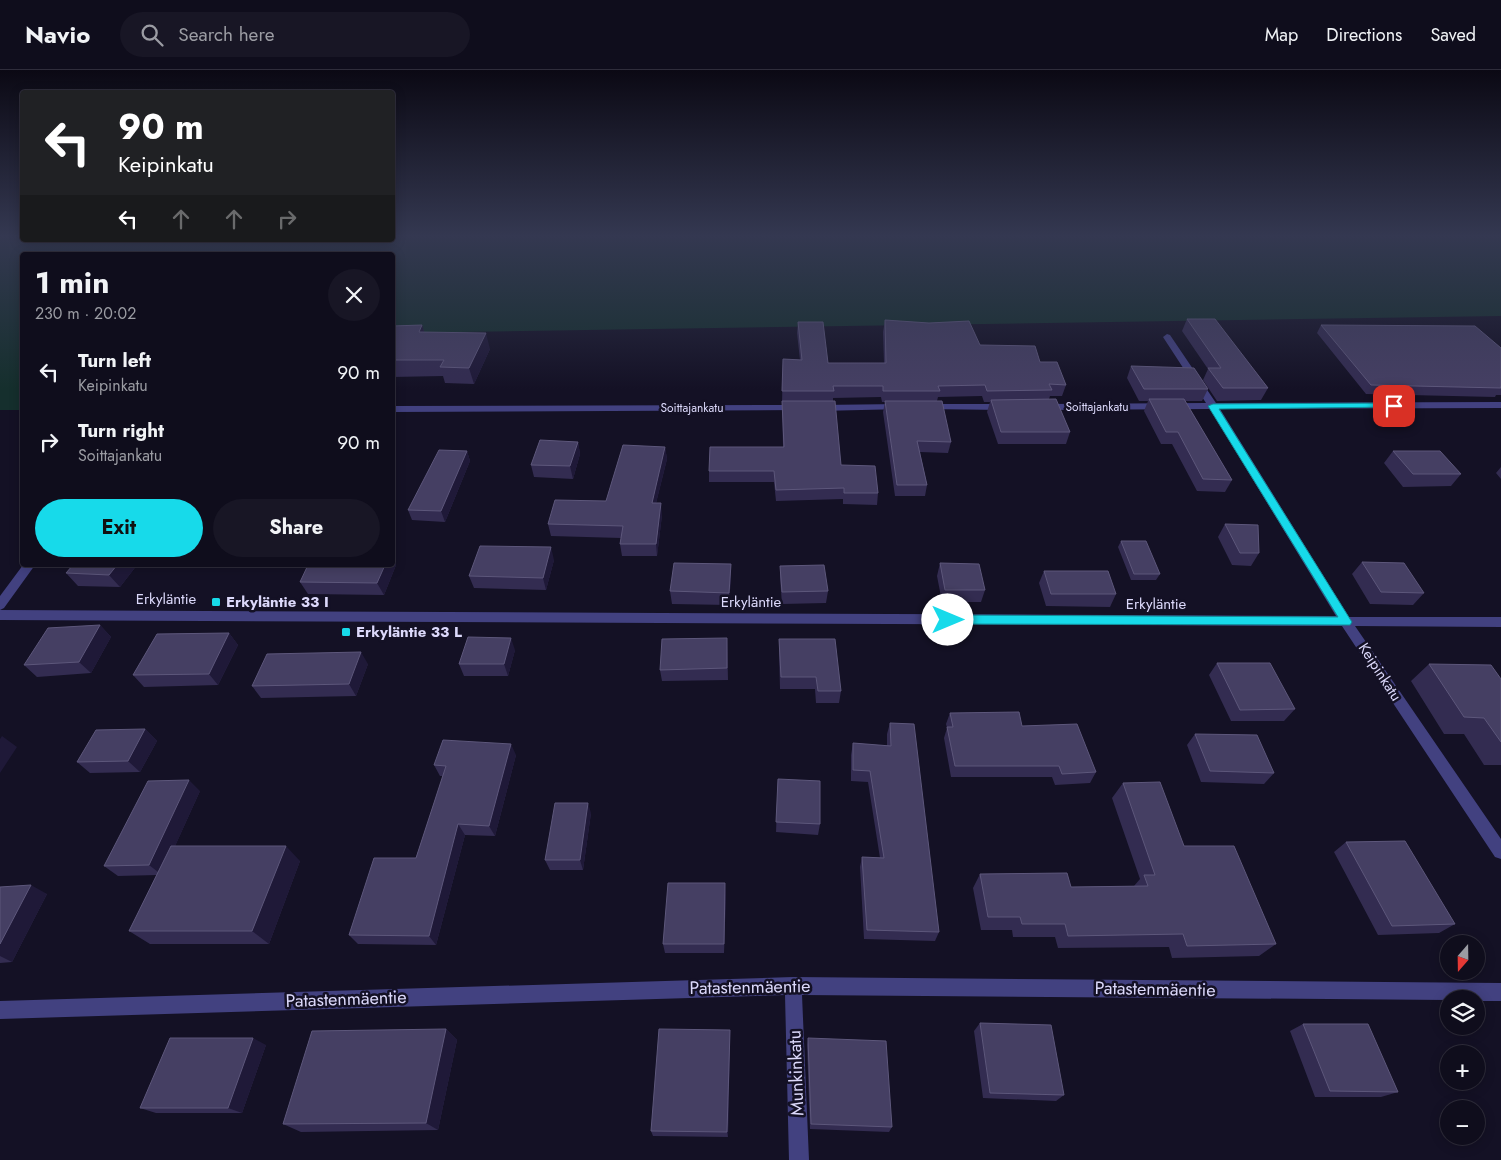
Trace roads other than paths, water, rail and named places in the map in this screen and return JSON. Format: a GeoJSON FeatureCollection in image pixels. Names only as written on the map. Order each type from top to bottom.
{"type":"FeatureCollection","features":[{"type":"Feature","properties":{"kind":"street","name":"Keipinkatu"},"geometry":{"type":"LineString","coordinates":[[1167,337],[1213,406],[1346,622],[1501,852]]}},
{"type":"Feature","properties":{"kind":"street","name":"Soittajankatu"},"geometry":{"type":"LineString","coordinates":[[1036,407],[1501,405]]}},
{"type":"Feature","properties":{"kind":"street","name":"Soittajankatu"},"geometry":{"type":"LineString","coordinates":[[395,410],[1017,407]]}},
{"type":"Feature","properties":{"kind":"street"},"geometry":{"type":"LineString","coordinates":[[0,605],[28,567]]}},
{"type":"Feature","properties":{"kind":"street","name":"Erkyläntie"},"geometry":{"type":"LineString","coordinates":[[0,615],[1501,622]]}},
{"type":"Feature","properties":{"kind":"street","name":"Patastenmäentie"},"geometry":{"type":"LineString","coordinates":[[0,1010],[793,986],[1501,992]]}},
{"type":"Feature","properties":{"kind":"street","name":"Munkinkatu"},"geometry":{"type":"LineString","coordinates":[[793,986],[799,1160]]}},
{"type":"Feature","properties":{"kind":"place","name":"Erkyläntie 33 I"},"geometry":{"type":"Point","coordinates":[216,602]}},
{"type":"Feature","properties":{"kind":"place","name":"Erkyläntie 33 L"},"geometry":{"type":"Point","coordinates":[346,632]}}]}
